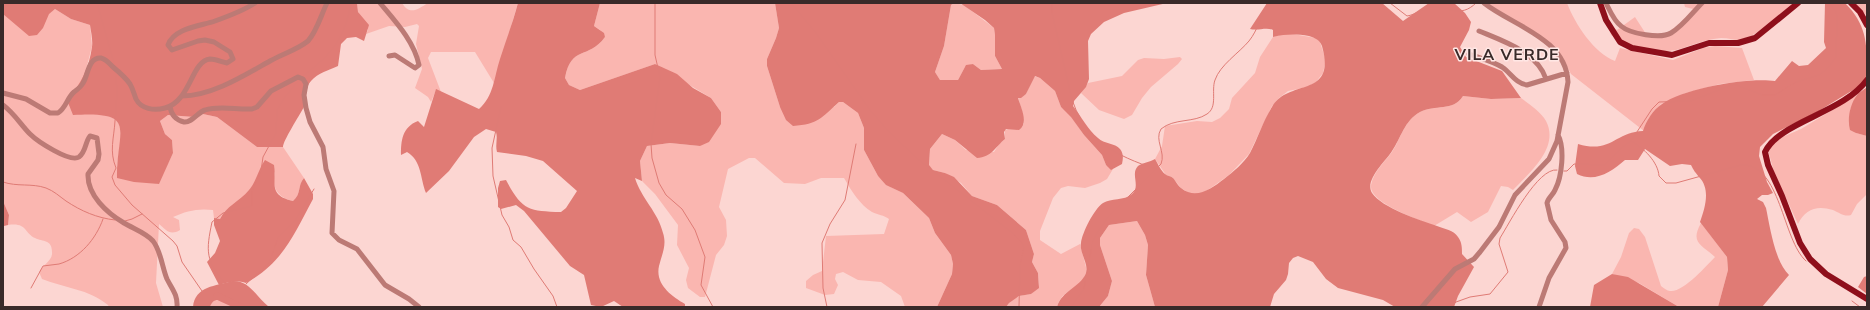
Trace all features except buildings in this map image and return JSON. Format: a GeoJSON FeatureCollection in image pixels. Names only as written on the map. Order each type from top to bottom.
{"type":"FeatureCollection","features":[{"type":"Feature","properties":{"kind":"main road"},"geometry":{"type":"LineString","coordinates":[[1600,3],[1606,20],[1620,42],[1632,48],[1672,55],[1710,43],[1738,43],[1751,40],[1763,33],[1798,3]]}},
{"type":"Feature","properties":{"kind":"main road"},"geometry":{"type":"LineString","coordinates":[[1851,3],[1860,12],[1867,25]]}},
{"type":"Feature","properties":{"kind":"main road"},"geometry":{"type":"LineString","coordinates":[[1867,80],[1861,88],[1849,98],[1774,138],[1765,152],[1768,165],[1800,243],[1805,251],[1826,274],[1867,299]]}},
{"type":"Feature","properties":{"kind":"street"},"geometry":{"type":"LineString","coordinates":[[3,93],[26,99],[50,113],[58,113],[65,107],[75,91],[82,85],[90,64],[95,59],[100,58],[105,60],[131,85],[140,105],[154,110],[170,106],[178,102],[200,64],[204,60],[212,59],[227,63],[232,61],[233,56],[230,52],[214,42],[205,40],[172,50],[168,45],[171,39],[192,27],[213,22],[255,3]]}},
{"type":"Feature","properties":{"kind":"street"},"geometry":{"type":"LineString","coordinates":[[182,96],[194,95],[235,82],[270,61],[301,46],[314,33],[327,3]]}},
{"type":"Feature","properties":{"kind":"street"},"geometry":{"type":"LineString","coordinates":[[380,3],[400,28],[418,56],[419,65],[415,68],[395,55],[389,56]]}},
{"type":"Feature","properties":{"kind":"street"},"geometry":{"type":"LineString","coordinates":[[1422,307],[1455,269],[1474,258],[1490,240],[1499,227],[1515,195],[1550,159],[1554,151],[1558,135],[1568,82],[1567,73],[1562,58],[1538,36],[1484,3]]}},
{"type":"Feature","properties":{"kind":"street"},"geometry":{"type":"LineString","coordinates":[[1606,3],[1621,27],[1634,32],[1656,35],[1664,35],[1673,32],[1702,3]]}},
{"type":"Feature","properties":{"kind":"street"},"geometry":{"type":"LineString","coordinates":[[1479,31],[1521,51],[1538,65],[1546,79]]}},
{"type":"Feature","properties":{"kind":"street"},"geometry":{"type":"LineString","coordinates":[[1469,54],[1501,66],[1517,82],[1527,85],[1567,73]]}},
{"type":"Feature","properties":{"kind":"street"},"geometry":{"type":"LineString","coordinates":[[170,106],[171,112],[176,118],[185,122],[203,110],[213,108],[252,109],[257,107],[271,91],[298,78],[303,79],[306,84],[304,96],[306,108],[310,122],[323,147],[326,168],[334,191],[332,233],[339,240],[357,249],[385,285],[409,298],[419,307]]}},
{"type":"Feature","properties":{"kind":"street"},"geometry":{"type":"LineString","coordinates":[[3,105],[39,142],[68,158],[78,158],[89,138],[92,135],[97,138],[99,154],[98,160],[88,174],[90,187],[96,198],[107,211],[154,242],[167,278],[178,300],[177,307]]}},
{"type":"Feature","properties":{"kind":"street"},"geometry":{"type":"LineString","coordinates":[[1539,307],[1549,278],[1566,248],[1565,242],[1551,220],[1547,203],[1555,191],[1559,179],[1562,147],[1558,135]]}},
{"type":"Feature","properties":{"kind":"shaded area"},"geometry":{"type":"Polygon","coordinates":[[[3,3],[357,3],[358,12],[369,25],[364,41],[356,37],[347,38],[341,44],[338,66],[320,74],[309,83],[304,107],[288,134],[283,147],[257,147],[217,117],[203,114],[194,117],[168,115],[160,121],[165,134],[172,140],[173,153],[159,184],[134,182],[117,178],[120,127],[116,121],[108,116],[73,115],[67,100],[80,82],[89,62],[92,44],[90,25],[71,19],[55,9],[49,14],[43,28],[37,35],[29,36],[3,14],[3,3]]]}},
{"type":"Feature","properties":{"kind":"shaded area"},"geometry":{"type":"Polygon","coordinates":[[[357,3],[402,3],[408,9],[414,10],[428,3],[518,3],[494,83],[475,52],[431,52],[428,58],[441,92],[436,90],[431,102],[428,97],[415,88],[422,69],[416,44],[419,26],[417,24],[405,27],[389,26],[366,34],[368,30],[358,12],[357,3]]]}},
{"type":"Feature","properties":{"kind":"shaded area"},"geometry":{"type":"Polygon","coordinates":[[[518,3],[600,3],[594,26],[604,33],[605,37],[599,44],[571,61],[565,78],[569,85],[580,90],[655,64],[677,74],[693,88],[711,98],[721,112],[721,124],[709,142],[700,146],[670,143],[647,146],[640,161],[642,181],[635,178],[641,192],[661,225],[664,237],[664,250],[658,272],[659,278],[665,289],[685,304],[685,307],[623,307],[614,301],[601,307],[591,305],[584,275],[570,266],[524,211],[516,205],[501,209],[498,207],[498,188],[500,181],[506,180],[517,198],[527,207],[541,211],[561,212],[566,208],[577,191],[543,161],[526,156],[497,152],[496,132],[486,129],[474,137],[449,171],[426,193],[420,170],[415,160],[407,152],[401,155],[402,140],[409,127],[418,121],[424,127],[436,89],[479,109],[484,104],[491,92],[518,3]]]}},
{"type":"Feature","properties":{"kind":"shaded area"},"geometry":{"type":"Polygon","coordinates":[[[600,3],[775,3],[779,28],[767,59],[767,66],[780,107],[834,107],[839,102],[843,102],[858,113],[864,128],[864,150],[878,176],[891,187],[903,193],[929,218],[935,233],[951,255],[953,264],[952,274],[937,307],[905,307],[901,296],[881,282],[858,280],[843,272],[836,274],[835,279],[838,285],[834,294],[825,295],[806,288],[806,281],[813,275],[822,271],[826,236],[884,234],[889,219],[868,209],[853,192],[844,178],[821,178],[805,184],[784,183],[755,158],[749,158],[728,169],[719,207],[726,220],[727,236],[724,245],[716,255],[705,297],[700,297],[688,288],[686,280],[689,268],[677,245],[678,225],[655,194],[642,181],[640,161],[647,146],[670,143],[700,146],[721,112],[711,98],[655,64],[580,90],[569,85],[565,78],[571,61],[599,44],[605,37],[600,30],[594,26],[600,3]]]}},
{"type":"Feature","properties":{"kind":"shaded area"},"geometry":{"type":"Polygon","coordinates":[[[775,3],[954,3],[951,5],[944,46],[935,72],[940,80],[958,80],[966,65],[973,64],[981,70],[1002,69],[995,56],[994,28],[960,3],[1167,3],[1124,13],[1104,22],[1091,34],[1088,41],[1089,79],[1086,87],[1074,101],[1073,106],[1094,135],[1100,140],[1120,149],[1123,155],[1122,164],[1111,170],[1106,165],[1102,155],[1061,107],[1055,91],[1040,78],[1035,76],[1026,94],[1021,98],[1018,98],[1024,119],[1022,127],[1019,130],[1006,129],[1004,132],[1005,139],[990,154],[977,158],[955,140],[942,134],[930,149],[929,165],[933,170],[954,177],[972,196],[997,205],[1026,230],[1034,254],[1032,262],[1038,273],[1039,288],[1031,294],[1019,296],[1006,307],[937,307],[952,274],[953,264],[951,255],[935,233],[929,218],[903,193],[886,185],[878,176],[864,150],[864,128],[858,113],[843,102],[839,102],[819,119],[809,124],[793,126],[786,120],[780,107],[767,66],[767,59],[779,28],[775,3]]]}},
{"type":"Feature","properties":{"kind":"shaded area"},"geometry":{"type":"Polygon","coordinates":[[[954,3],[964,5],[994,28],[995,56],[1002,69],[981,70],[973,64],[965,67],[958,80],[940,80],[935,72],[944,46],[951,5],[954,3]]]}},
{"type":"Feature","properties":{"kind":"shaded area"},"geometry":{"type":"Polygon","coordinates":[[[1267,3],[1382,3],[1403,21],[1429,3],[1454,3],[1465,13],[1471,22],[1469,30],[1460,47],[1466,57],[1502,71],[1521,98],[1491,99],[1463,96],[1459,101],[1449,106],[1432,108],[1420,112],[1406,125],[1395,146],[1371,182],[1370,188],[1372,193],[1384,204],[1412,217],[1451,231],[1459,239],[1462,245],[1462,254],[1474,267],[1458,296],[1454,307],[1395,307],[1383,300],[1338,288],[1326,279],[1313,262],[1298,256],[1293,258],[1289,263],[1286,280],[1274,294],[1270,307],[1155,307],[1146,275],[1148,245],[1145,235],[1137,221],[1109,225],[1100,238],[1100,245],[1112,281],[1108,296],[1099,307],[1057,307],[1059,301],[1080,282],[1086,273],[1087,269],[1081,250],[1081,243],[1092,216],[1106,201],[1125,198],[1135,191],[1135,173],[1138,166],[1155,159],[1164,173],[1173,178],[1180,187],[1192,193],[1203,192],[1219,183],[1242,164],[1248,157],[1269,112],[1279,98],[1309,86],[1317,81],[1323,74],[1325,63],[1322,46],[1317,40],[1309,36],[1300,35],[1273,37],[1273,30],[1250,29],[1267,3]]]}},
{"type":"Feature","properties":{"kind":"shaded area"},"geometry":{"type":"Polygon","coordinates":[[[1487,3],[1567,3],[1575,20],[1586,37],[1600,52],[1615,61],[1620,48],[1673,60],[1703,48],[1715,46],[1742,48],[1754,80],[1720,84],[1686,93],[1661,104],[1649,118],[1644,131],[1571,74],[1562,57],[1520,24],[1487,3]]]}},
{"type":"Feature","properties":{"kind":"shaded area"},"geometry":{"type":"Polygon","coordinates":[[[1684,3],[1795,3],[1764,28],[1743,41],[1724,38],[1715,39],[1676,50],[1659,51],[1625,43],[1611,35],[1608,25],[1617,30],[1635,17],[1646,34],[1668,34],[1675,31],[1693,9],[1685,7],[1684,3]]]}},
{"type":"Feature","properties":{"kind":"shaded area"},"geometry":{"type":"Polygon","coordinates":[[[1825,3],[1845,3],[1858,20],[1865,37],[1867,76],[1858,87],[1817,112],[1773,134],[1760,147],[1759,156],[1767,182],[1773,193],[1762,195],[1757,199],[1763,202],[1766,208],[1771,234],[1780,262],[1789,275],[1762,307],[1718,307],[1728,270],[1727,257],[1700,222],[1704,211],[1706,193],[1703,182],[1691,165],[1682,164],[1670,166],[1645,149],[1638,160],[1625,160],[1614,169],[1596,177],[1584,176],[1577,174],[1575,166],[1578,144],[1589,146],[1606,145],[1626,135],[1643,131],[1650,116],[1659,106],[1672,98],[1685,93],[1734,82],[1764,80],[1775,81],[1792,61],[1799,66],[1808,65],[1826,48],[1824,42],[1825,3]]]}},
{"type":"Feature","properties":{"kind":"shaded area"},"geometry":{"type":"Polygon","coordinates":[[[1855,3],[1867,3],[1867,16],[1855,3]]]}},
{"type":"Feature","properties":{"kind":"shaded area"},"geometry":{"type":"Polygon","coordinates":[[[55,9],[71,19],[90,25],[92,46],[85,74],[88,114],[111,117],[117,122],[121,135],[117,166],[158,184],[173,153],[172,140],[165,134],[160,121],[168,115],[194,117],[203,114],[217,117],[257,147],[283,147],[304,178],[296,198],[293,201],[288,200],[277,191],[274,183],[275,173],[264,161],[258,177],[248,192],[240,201],[226,210],[220,219],[214,218],[213,210],[208,209],[187,212],[173,217],[179,220],[180,230],[177,232],[168,232],[159,224],[156,283],[163,307],[109,307],[93,295],[42,279],[39,272],[52,255],[52,248],[49,243],[31,236],[22,226],[14,224],[8,225],[9,215],[3,201],[3,14],[48,14],[55,9]]]}},
{"type":"Feature","properties":{"kind":"shaded area"},"geometry":{"type":"Polygon","coordinates":[[[1287,33],[1316,38],[1320,42],[1325,58],[1323,73],[1316,82],[1308,87],[1288,91],[1279,98],[1272,106],[1249,154],[1229,175],[1205,192],[1196,194],[1189,193],[1181,188],[1172,177],[1166,175],[1155,159],[1162,146],[1165,126],[1197,121],[1212,122],[1220,118],[1229,109],[1232,98],[1255,73],[1260,57],[1273,37],[1287,33]]]}},
{"type":"Feature","properties":{"kind":"shaded area"},"geometry":{"type":"Polygon","coordinates":[[[1180,57],[1182,59],[1178,64],[1151,87],[1142,98],[1132,115],[1124,119],[1099,110],[1081,93],[1088,83],[1122,76],[1138,60],[1144,58],[1164,59],[1180,57]]]}},
{"type":"Feature","properties":{"kind":"shaded area"},"geometry":{"type":"Polygon","coordinates":[[[1034,76],[1040,78],[1055,91],[1061,107],[1071,116],[1084,135],[1102,155],[1106,165],[1113,169],[1107,179],[1100,183],[1085,188],[1068,186],[1061,188],[1053,198],[1040,231],[1040,240],[1061,254],[1080,244],[1087,271],[1082,281],[1061,298],[1057,307],[1006,307],[1010,301],[1023,295],[1031,294],[1039,285],[1038,273],[1032,262],[1034,254],[1026,230],[997,205],[972,196],[961,183],[945,173],[933,170],[929,166],[930,149],[942,134],[955,140],[966,150],[994,152],[999,144],[1005,139],[1005,130],[1024,124],[1018,97],[1026,94],[1034,76]]]}},
{"type":"Feature","properties":{"kind":"shaded area"},"geometry":{"type":"Polygon","coordinates":[[[1867,87],[1867,136],[1850,130],[1849,116],[1851,107],[1858,94],[1867,87]]]}},
{"type":"Feature","properties":{"kind":"shaded area"},"geometry":{"type":"Polygon","coordinates":[[[1857,95],[1850,110],[1856,133],[1867,136],[1867,194],[1857,204],[1851,215],[1844,215],[1833,210],[1817,208],[1804,215],[1798,224],[1774,172],[1768,150],[1778,139],[1801,129],[1857,95]]]}},
{"type":"Feature","properties":{"kind":"shaded area"},"geometry":{"type":"Polygon","coordinates":[[[1463,96],[1491,99],[1521,98],[1538,111],[1546,121],[1549,131],[1549,141],[1541,159],[1513,190],[1508,187],[1501,186],[1488,212],[1471,222],[1457,212],[1434,226],[1396,210],[1386,204],[1372,192],[1372,180],[1392,152],[1410,120],[1420,112],[1454,104],[1463,96]]]}},
{"type":"Feature","properties":{"kind":"shaded area"},"geometry":{"type":"Polygon","coordinates":[[[265,160],[274,165],[274,182],[276,191],[279,195],[293,201],[298,195],[304,178],[313,194],[313,199],[286,247],[269,266],[259,275],[246,283],[232,282],[219,285],[207,262],[215,253],[220,241],[214,225],[214,218],[220,219],[229,207],[249,190],[265,160]]]}},
{"type":"Feature","properties":{"kind":"shaded area"},"geometry":{"type":"Polygon","coordinates":[[[3,201],[9,215],[8,225],[4,226],[3,201]]]}},
{"type":"Feature","properties":{"kind":"shaded area"},"geometry":{"type":"Polygon","coordinates":[[[1137,221],[1145,235],[1148,245],[1146,275],[1155,307],[1099,307],[1108,296],[1112,281],[1100,245],[1100,238],[1109,225],[1137,221]]]}},
{"type":"Feature","properties":{"kind":"shaded area"},"geometry":{"type":"Polygon","coordinates":[[[1701,223],[1727,257],[1728,270],[1718,307],[1679,307],[1639,283],[1612,274],[1621,257],[1629,233],[1634,228],[1639,229],[1645,237],[1661,286],[1670,291],[1681,288],[1694,278],[1715,257],[1699,243],[1697,239],[1698,230],[1701,223]]]}},
{"type":"Feature","properties":{"kind":"shaded area"},"geometry":{"type":"Polygon","coordinates":[[[1612,274],[1628,277],[1679,307],[1590,307],[1594,285],[1612,274]]]}},
{"type":"Feature","properties":{"kind":"shaded area"},"geometry":{"type":"Polygon","coordinates":[[[1867,276],[1867,294],[1858,287],[1864,277],[1867,276]]]}},
{"type":"Feature","properties":{"kind":"shaded area"},"geometry":{"type":"Polygon","coordinates":[[[232,281],[244,283],[269,307],[246,308],[224,300],[216,300],[210,307],[193,307],[195,300],[202,291],[213,286],[232,281]]]}},
{"type":"Feature","properties":{"kind":"shaded area"},"geometry":{"type":"Polygon","coordinates":[[[212,301],[225,301],[244,307],[210,307],[212,301]]]}},
{"type":"Feature","properties":{"kind":"waterway"},"geometry":{"type":"LineString","coordinates":[[97,3],[114,63]]}},
{"type":"Feature","properties":{"kind":"waterway"},"geometry":{"type":"LineString","coordinates":[[304,75],[322,60],[336,44],[345,26],[351,3]]}},
{"type":"Feature","properties":{"kind":"waterway"},"geometry":{"type":"LineString","coordinates":[[655,3],[655,55],[660,77],[651,144],[652,158],[659,183],[666,195],[682,209],[695,230],[705,257],[701,285],[713,307]]}},
{"type":"Feature","properties":{"kind":"waterway"},"geometry":{"type":"LineString","coordinates":[[791,3],[816,33],[870,110],[890,133],[919,160],[1015,235],[1022,243],[1024,248],[1020,265],[1019,307]]}},
{"type":"Feature","properties":{"kind":"waterway"},"geometry":{"type":"LineString","coordinates":[[1052,3],[1052,13],[1071,95],[1076,110],[1083,123],[1103,144],[1114,151],[1127,158],[1156,169]]}},
{"type":"Feature","properties":{"kind":"waterway"},"geometry":{"type":"LineString","coordinates":[[1071,307],[1084,289],[1093,241],[1097,233],[1108,217],[1161,164],[1162,155],[1159,142],[1159,133],[1161,129],[1172,123],[1202,117],[1210,111],[1213,103],[1214,84],[1217,75],[1225,64],[1245,46],[1252,37],[1268,3]]}},
{"type":"Feature","properties":{"kind":"waterway"},"geometry":{"type":"LineString","coordinates":[[1390,3],[1407,16],[1431,7],[1454,11],[1465,10],[1476,3]]}},
{"type":"Feature","properties":{"kind":"waterway"},"geometry":{"type":"LineString","coordinates":[[1564,171],[1567,171],[1574,164],[1605,165],[1621,148],[1631,141],[1652,109],[1659,102],[1691,101],[1734,84],[1762,95],[1775,95],[1796,82],[1819,75],[1828,68],[1836,57],[1837,17],[1836,12],[1829,3]]}},
{"type":"Feature","properties":{"kind":"waterway"},"geometry":{"type":"LineString","coordinates":[[116,74],[116,115],[112,144],[116,168],[112,177],[115,185],[132,205],[173,241],[177,246],[182,262],[202,291]]}},
{"type":"Feature","properties":{"kind":"waterway"},"geometry":{"type":"LineString","coordinates":[[226,284],[214,269],[209,255],[208,248],[212,222],[223,213],[252,206],[252,191],[261,171],[263,157],[276,133],[277,110],[285,97],[299,80]]}},
{"type":"Feature","properties":{"kind":"waterway"},"geometry":{"type":"LineString","coordinates":[[501,107],[492,148],[493,176],[502,215],[509,227],[513,240],[521,247],[553,296],[557,307]]}},
{"type":"Feature","properties":{"kind":"waterway"},"geometry":{"type":"LineString","coordinates":[[1631,141],[1641,147],[1650,156],[1656,166],[1659,176],[1666,183],[1676,183],[1741,165],[1754,168],[1765,176],[1773,189],[1780,204],[1791,237],[1798,251],[1806,261]]}},
{"type":"Feature","properties":{"kind":"waterway"},"geometry":{"type":"LineString","coordinates":[[827,307],[823,288],[822,243],[830,224],[845,200],[856,144]]}},
{"type":"Feature","properties":{"kind":"waterway"},"geometry":{"type":"LineString","coordinates":[[1451,307],[1456,302],[1470,297],[1490,294],[1508,272],[1499,244],[1500,238],[1525,198],[1541,177],[1549,171],[1557,170]]}},
{"type":"Feature","properties":{"kind":"waterway"},"geometry":{"type":"LineString","coordinates":[[3,182],[46,188],[83,211],[102,218],[115,220]]}},
{"type":"Feature","properties":{"kind":"waterway"},"geometry":{"type":"LineString","coordinates":[[246,284],[269,263],[278,238],[296,219],[314,189]]}},
{"type":"Feature","properties":{"kind":"waterway"},"geometry":{"type":"LineString","coordinates":[[125,221],[142,214]]}},
{"type":"Feature","properties":{"kind":"waterway"},"geometry":{"type":"LineString","coordinates":[[31,288],[43,266],[59,264],[67,261],[86,247],[96,234],[103,219]]}},
{"type":"Feature","properties":{"kind":"waterway"},"geometry":{"type":"LineString","coordinates":[[217,296],[241,307]]}},
{"type":"Feature","properties":{"kind":"waterway"},"geometry":{"type":"LineString","coordinates":[[1852,301],[1860,307]]}},
{"type":"Feature","properties":{"kind":"district","name":"VILA VERDE"},"geometry":{"type":"Point","coordinates":[1507,54]}}]}
